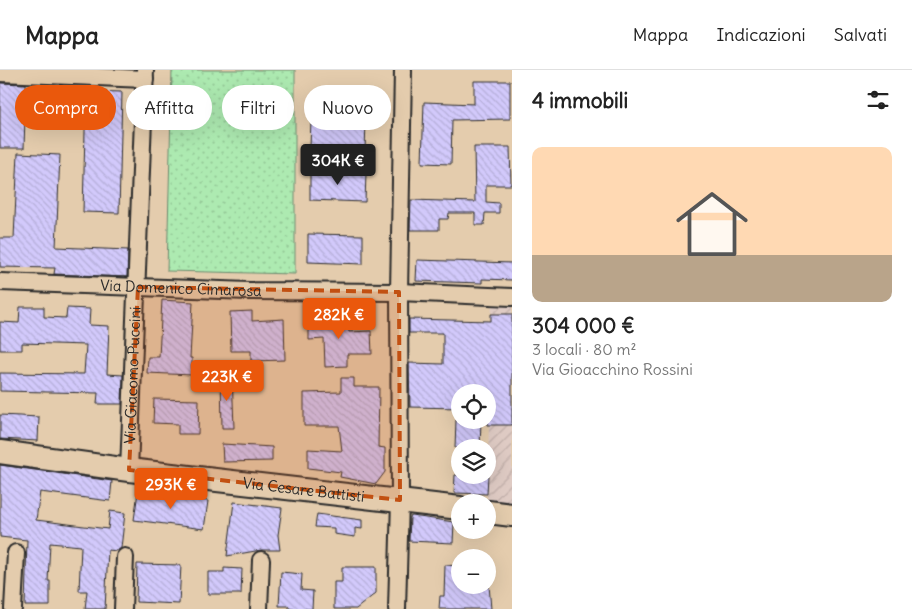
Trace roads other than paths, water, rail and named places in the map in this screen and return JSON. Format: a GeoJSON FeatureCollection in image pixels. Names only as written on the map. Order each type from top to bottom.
{"type":"FeatureCollection","features":[{"type":"Feature","properties":{"kind":"street"},"geometry":{"type":"LineString","coordinates":[[396,609],[400,500],[399,292],[403,70]]}},
{"type":"Feature","properties":{"kind":"street"},"geometry":{"type":"LineString","coordinates":[[0,73],[145,74]]}},
{"type":"Feature","properties":{"kind":"street","name":"Via Giacomo Puccini"},"geometry":{"type":"LineString","coordinates":[[130,470],[145,74]]}},
{"type":"Feature","properties":{"kind":"street","name":"Via Domenico Cimarosa"},"geometry":{"type":"LineString","coordinates":[[0,282],[249,292],[399,292],[512,298]]}},
{"type":"Feature","properties":{"kind":"street","name":"Via Cesare Battisti"},"geometry":{"type":"LineString","coordinates":[[0,452],[130,470],[451,507]]}},
{"type":"Feature","properties":{"kind":"street"},"geometry":{"type":"LineString","coordinates":[[496,513],[512,515]]}},
{"type":"Feature","properties":{"kind":"street"},"geometry":{"type":"LineString","coordinates":[[13,609],[16,553]]}},
{"type":"Feature","properties":{"kind":"street"},"geometry":{"type":"LineString","coordinates":[[123,609],[125,557]]}},
{"type":"Feature","properties":{"kind":"street"},"geometry":{"type":"LineString","coordinates":[[259,609],[261,560]]}}]}
